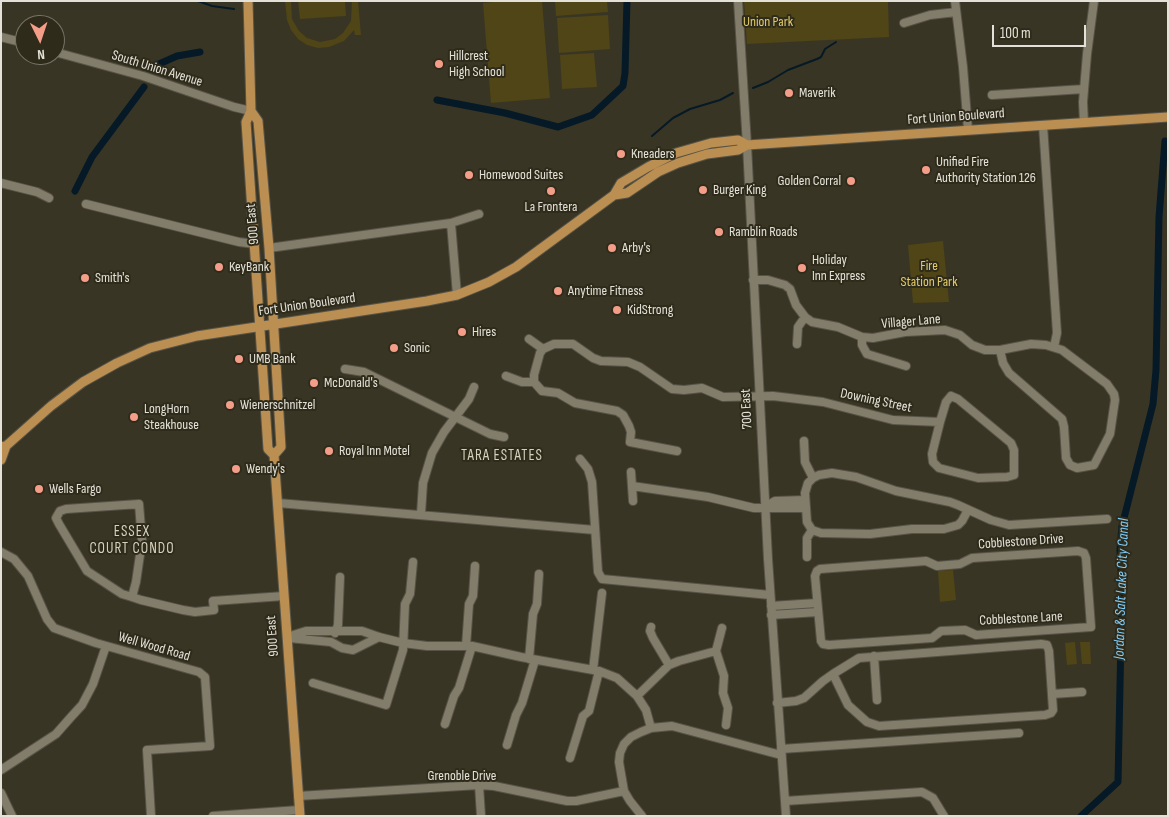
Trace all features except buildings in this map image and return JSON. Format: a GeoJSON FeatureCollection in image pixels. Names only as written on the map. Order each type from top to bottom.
{"type":"FeatureCollection","features":[{"type":"Feature","properties":{"kind":"main road","name":"900 East"},"geometry":{"type":"LineString","coordinates":[[248,1],[251,111],[246,122],[268,449],[274,455],[300,813]]}},
{"type":"Feature","properties":{"kind":"main road","name":"900 East"},"geometry":{"type":"LineString","coordinates":[[251,111],[258,121],[269,248],[281,447],[274,455]]}},
{"type":"Feature","properties":{"kind":"main road","name":"Fort Union Boulevard"},"geometry":{"type":"LineString","coordinates":[[1,460],[4,446],[66,393],[100,372],[136,354],[182,339],[427,302],[457,295],[489,282],[516,267],[614,195],[620,183],[648,166],[676,153],[698,146],[738,140],[747,145],[1168,117]]}},
{"type":"Feature","properties":{"kind":"street","name":"700 East"},"geometry":{"type":"LineString","coordinates":[[738,1],[747,145],[764,507],[786,816]]}},
{"type":"Feature","properties":{"kind":"street"},"geometry":{"type":"LineString","coordinates":[[955,1],[968,130]]}},
{"type":"Feature","properties":{"kind":"street"},"geometry":{"type":"LineString","coordinates":[[1084,123],[1084,89],[1094,1]]}},
{"type":"Feature","properties":{"kind":"street"},"geometry":{"type":"LineString","coordinates":[[904,23],[930,15],[956,12]]}},
{"type":"Feature","properties":{"kind":"street"},"geometry":{"type":"LineString","coordinates":[[1,37],[15,40]]}},
{"type":"Feature","properties":{"kind":"street","name":"South Union Avenue"},"geometry":{"type":"LineString","coordinates":[[65,55],[143,76],[251,111]]}},
{"type":"Feature","properties":{"kind":"street"},"geometry":{"type":"LineString","coordinates":[[992,95],[1084,89]]}},
{"type":"Feature","properties":{"kind":"street"},"geometry":{"type":"LineString","coordinates":[[1043,125],[1057,334],[1054,347]]}},
{"type":"Feature","properties":{"kind":"street"},"geometry":{"type":"LineString","coordinates":[[1,182],[37,192],[49,198]]}},
{"type":"Feature","properties":{"kind":"street"},"geometry":{"type":"LineString","coordinates":[[86,204],[239,242],[255,244]]}},
{"type":"Feature","properties":{"kind":"street"},"geometry":{"type":"LineString","coordinates":[[269,248],[451,223],[479,214]]}},
{"type":"Feature","properties":{"kind":"street"},"geometry":{"type":"LineString","coordinates":[[451,223],[457,295]]}},
{"type":"Feature","properties":{"kind":"street"},"geometry":{"type":"LineString","coordinates":[[753,280],[768,280],[785,285],[790,289],[796,305],[805,317],[798,327],[797,344]]}},
{"type":"Feature","properties":{"kind":"street","name":"Villager Lane"},"geometry":{"type":"LineString","coordinates":[[805,317],[812,322],[838,327],[862,337],[872,338],[905,332],[945,330],[960,335],[978,348],[1000,350],[1031,344],[1054,347],[1070,354],[1107,384],[1114,394],[1115,400],[1110,434],[1096,462],[1091,466],[1077,468],[1070,465],[1066,458],[1062,419],[1010,373],[1003,363],[1000,350]]}},
{"type":"Feature","properties":{"kind":"street"},"geometry":{"type":"LineString","coordinates":[[862,337],[862,344],[867,354],[906,366]]}},
{"type":"Feature","properties":{"kind":"street"},"geometry":{"type":"LineString","coordinates":[[529,339],[543,348],[538,358],[534,375],[534,382],[542,391],[558,393],[575,403],[616,411],[623,415],[629,426],[631,432],[630,442],[677,451]]}},
{"type":"Feature","properties":{"kind":"street","name":"Downing Street"},"geometry":{"type":"LineString","coordinates":[[543,348],[554,344],[573,344],[593,358],[601,361],[628,362],[640,367],[672,389],[702,388],[723,397],[759,395],[823,402],[893,420],[940,422]]}},
{"type":"Feature","properties":{"kind":"street"},"geometry":{"type":"LineString","coordinates":[[345,369],[364,372],[490,434],[504,437]]}},
{"type":"Feature","properties":{"kind":"street"},"geometry":{"type":"LineString","coordinates":[[506,376],[522,382],[534,382]]}},
{"type":"Feature","properties":{"kind":"street"},"geometry":{"type":"LineString","coordinates":[[421,514],[424,483],[432,452],[444,432],[469,399],[474,387]]}},
{"type":"Feature","properties":{"kind":"street"},"geometry":{"type":"LineString","coordinates":[[955,396],[1010,443],[1014,450],[1014,475],[978,478],[936,466],[933,462],[932,454],[940,422],[948,398],[955,396]]}},
{"type":"Feature","properties":{"kind":"street"},"geometry":{"type":"LineString","coordinates":[[804,441],[805,462],[813,478]]}},
{"type":"Feature","properties":{"kind":"street"},"geometry":{"type":"LineString","coordinates":[[580,459],[590,476],[598,572],[602,579],[770,595]]}},
{"type":"Feature","properties":{"kind":"street"},"geometry":{"type":"LineString","coordinates":[[631,472],[633,501]]}},
{"type":"Feature","properties":{"kind":"street"},"geometry":{"type":"LineString","coordinates":[[968,510],[958,525],[944,529],[912,529],[857,535],[821,533],[812,530],[807,522],[806,489],[813,478],[825,473],[856,477],[896,491],[950,502],[991,520],[1009,525],[1108,519]]}},
{"type":"Feature","properties":{"kind":"street"},"geometry":{"type":"LineString","coordinates":[[632,486],[708,497],[754,508],[764,507],[775,501],[805,504]]}},
{"type":"Feature","properties":{"kind":"street"},"geometry":{"type":"LineString","coordinates":[[278,503],[595,530]]}},
{"type":"Feature","properties":{"kind":"street"},"geometry":{"type":"LineString","coordinates":[[132,597],[142,541],[139,504],[60,511],[56,518],[87,571],[122,594],[132,597],[183,610],[195,612],[214,610],[214,601],[284,596]]}},
{"type":"Feature","properties":{"kind":"street"},"geometry":{"type":"LineString","coordinates":[[807,557],[807,538],[812,530]]}},
{"type":"Feature","properties":{"kind":"street","name":"Cobblestone Drive"},"geometry":{"type":"LineString","coordinates":[[817,603],[816,573],[820,569],[831,568],[926,561],[937,566],[960,564],[972,558],[1078,551],[1085,555],[1088,581]]}},
{"type":"Feature","properties":{"kind":"street","name":"Well Wood Road"},"geometry":{"type":"LineString","coordinates":[[1,552],[14,559],[28,576],[47,619],[54,628],[106,646],[198,672],[205,677],[210,746],[147,750],[151,816]]}},
{"type":"Feature","properties":{"kind":"street"},"geometry":{"type":"LineString","coordinates":[[312,683],[386,705],[403,650],[405,604],[410,594],[414,562]]}},
{"type":"Feature","properties":{"kind":"street"},"geometry":{"type":"LineString","coordinates":[[445,724],[454,696],[459,688],[469,646],[469,604],[473,596],[475,566]]}},
{"type":"Feature","properties":{"kind":"street"},"geometry":{"type":"LineString","coordinates":[[506,745],[522,703],[532,659],[533,614],[537,604],[539,574]]}},
{"type":"Feature","properties":{"kind":"street"},"geometry":{"type":"LineString","coordinates":[[331,642],[336,631],[340,577]]}},
{"type":"Feature","properties":{"kind":"street","name":"Cobblestone Lane"},"geometry":{"type":"LineString","coordinates":[[817,603],[821,641],[823,644],[829,645],[932,638],[941,631],[965,630],[976,635],[1091,627],[1088,581]]}},
{"type":"Feature","properties":{"kind":"street"},"geometry":{"type":"LineString","coordinates":[[570,758],[583,716],[588,710],[596,670],[602,593]]}},
{"type":"Feature","properties":{"kind":"street"},"geometry":{"type":"LineString","coordinates":[[771,606],[817,603]]}},
{"type":"Feature","properties":{"kind":"street"},"geometry":{"type":"LineString","coordinates":[[771,616],[818,612]]}},
{"type":"Feature","properties":{"kind":"street"},"geometry":{"type":"LineString","coordinates":[[651,627],[650,630],[653,638],[669,666]]}},
{"type":"Feature","properties":{"kind":"street"},"geometry":{"type":"LineString","coordinates":[[722,628],[716,651],[724,676],[723,693],[728,708],[726,725]]}},
{"type":"Feature","properties":{"kind":"street"},"geometry":{"type":"LineString","coordinates":[[288,637],[306,631],[362,632],[403,643],[428,646],[469,646],[596,670],[617,678],[638,696],[646,710],[651,728]]}},
{"type":"Feature","properties":{"kind":"street"},"geometry":{"type":"LineString","coordinates":[[288,637],[331,642],[342,648],[353,650],[379,637]]}},
{"type":"Feature","properties":{"kind":"street"},"geometry":{"type":"LineString","coordinates":[[778,703],[796,702],[804,698],[833,674],[859,658],[1041,644],[1047,645],[1049,650],[1053,710],[1051,714],[885,726],[874,725],[867,722],[848,705],[833,674]]}},
{"type":"Feature","properties":{"kind":"street"},"geometry":{"type":"LineString","coordinates":[[1,770],[56,734],[82,705],[93,684],[106,646]]}},
{"type":"Feature","properties":{"kind":"street"},"geometry":{"type":"LineString","coordinates":[[638,696],[669,666],[678,661],[716,651]]}},
{"type":"Feature","properties":{"kind":"street"},"geometry":{"type":"LineString","coordinates":[[874,656],[877,700]]}},
{"type":"Feature","properties":{"kind":"street"},"geometry":{"type":"LineString","coordinates":[[1052,694],[1082,692]]}},
{"type":"Feature","properties":{"kind":"street"},"geometry":{"type":"LineString","coordinates":[[642,816],[624,791],[620,772],[620,753],[624,744],[631,737],[651,728],[672,726],[685,728],[781,752],[1019,732]]}},
{"type":"Feature","properties":{"kind":"street"},"geometry":{"type":"LineString","coordinates":[[479,785],[481,816]]}},
{"type":"Feature","properties":{"kind":"street","name":"Grenoble Drive"},"geometry":{"type":"LineString","coordinates":[[298,796],[479,785],[494,786],[567,801],[585,800],[624,791]]}},
{"type":"Feature","properties":{"kind":"street"},"geometry":{"type":"LineString","coordinates":[[785,802],[922,792],[933,798],[944,816]]}},
{"type":"Feature","properties":{"kind":"street"},"geometry":{"type":"LineString","coordinates":[[1,793],[12,816]]}},
{"type":"Feature","properties":{"kind":"street"},"geometry":{"type":"LineString","coordinates":[[213,816],[300,813]]}},
{"type":"Feature","properties":{"kind":"green space"},"geometry":{"type":"Polygon","coordinates":[[[285,1],[291,1],[292,19],[299,31],[307,38],[320,42],[335,39],[343,33],[351,21],[352,1],[358,1],[361,35],[355,35],[354,30],[344,41],[329,47],[318,48],[307,45],[298,39],[291,30],[287,20],[285,1]]]}},
{"type":"Feature","properties":{"kind":"green space"},"geometry":{"type":"Polygon","coordinates":[[[298,1],[345,1],[346,16],[300,19],[298,1]]]}},
{"type":"Feature","properties":{"kind":"green space"},"geometry":{"type":"Polygon","coordinates":[[[542,1],[550,98],[491,103],[483,3],[542,1]]]}},
{"type":"Feature","properties":{"kind":"green space"},"geometry":{"type":"Polygon","coordinates":[[[555,1],[607,1],[608,12],[556,16],[555,1]]]}},
{"type":"Feature","properties":{"kind":"green space","name":"Union Park"},"geometry":{"type":"Polygon","coordinates":[[[744,1],[888,1],[889,37],[747,44],[744,1]]]}},
{"type":"Feature","properties":{"kind":"green space"},"geometry":{"type":"Polygon","coordinates":[[[608,15],[610,49],[559,53],[557,18],[608,15]]]}},
{"type":"Feature","properties":{"kind":"green space"},"geometry":{"type":"Polygon","coordinates":[[[594,53],[597,87],[562,89],[560,55],[594,53]]]}},
{"type":"Feature","properties":{"kind":"green space","name":"Fire Station Park"},"geometry":{"type":"Polygon","coordinates":[[[943,241],[949,302],[913,303],[908,245],[943,241]]]}},
{"type":"Feature","properties":{"kind":"green space"},"geometry":{"type":"Polygon","coordinates":[[[953,570],[956,600],[940,602],[938,571],[953,570]]]}},
{"type":"Feature","properties":{"kind":"green space"},"geometry":{"type":"Polygon","coordinates":[[[1075,642],[1077,664],[1067,665],[1065,643],[1075,642]]]}},
{"type":"Feature","properties":{"kind":"green space"},"geometry":{"type":"Polygon","coordinates":[[[1080,642],[1090,642],[1091,664],[1082,664],[1080,642]]]}},
{"type":"Feature","properties":{"kind":"waterway"},"geometry":{"type":"LineString","coordinates":[[198,1],[212,6],[234,9]]}},
{"type":"Feature","properties":{"kind":"waterway"},"geometry":{"type":"LineString","coordinates":[[437,100],[505,113],[558,127],[592,115],[623,86],[627,1]]}},
{"type":"Feature","properties":{"kind":"waterway"},"geometry":{"type":"LineString","coordinates":[[753,88],[768,82],[788,70],[821,57],[825,49],[836,42]]}},
{"type":"Feature","properties":{"kind":"waterway"},"geometry":{"type":"LineString","coordinates":[[159,64],[177,56],[200,52]]}},
{"type":"Feature","properties":{"kind":"waterway"},"geometry":{"type":"LineString","coordinates":[[75,191],[92,157],[144,87]]}},
{"type":"Feature","properties":{"kind":"waterway"},"geometry":{"type":"LineString","coordinates":[[652,136],[673,118],[690,109],[720,100],[733,93]]}},
{"type":"Feature","properties":{"kind":"waterway","name":"Jordan & Salt Lake City Canal"},"geometry":{"type":"LineString","coordinates":[[1081,816],[1118,782],[1122,589],[1120,550],[1122,526],[1153,404],[1156,370],[1159,217],[1165,141]]}},
{"type":"Feature","properties":{"kind":"place","name":"Hillcrest High School"},"geometry":{"type":"Point","coordinates":[439,64]}},
{"type":"Feature","properties":{"kind":"place","name":"Maverik"},"geometry":{"type":"Point","coordinates":[789,93]}},
{"type":"Feature","properties":{"kind":"place","name":"Kneaders"},"geometry":{"type":"Point","coordinates":[621,154]}},
{"type":"Feature","properties":{"kind":"place","name":"Unified Fire Authority Station 126"},"geometry":{"type":"Point","coordinates":[926,170]}},
{"type":"Feature","properties":{"kind":"place","name":"Homewood Suites"},"geometry":{"type":"Point","coordinates":[469,175]}},
{"type":"Feature","properties":{"kind":"place","name":"Golden Corral"},"geometry":{"type":"Point","coordinates":[851,181]}},
{"type":"Feature","properties":{"kind":"place","name":"Burger King"},"geometry":{"type":"Point","coordinates":[703,190]}},
{"type":"Feature","properties":{"kind":"place","name":"La Frontera"},"geometry":{"type":"Point","coordinates":[551,191]}},
{"type":"Feature","properties":{"kind":"place","name":"Ramblin Roads"},"geometry":{"type":"Point","coordinates":[719,232]}},
{"type":"Feature","properties":{"kind":"place","name":"Arby's"},"geometry":{"type":"Point","coordinates":[612,248]}},
{"type":"Feature","properties":{"kind":"place","name":"KeyBank"},"geometry":{"type":"Point","coordinates":[219,267]}},
{"type":"Feature","properties":{"kind":"place","name":"Holiday Inn Express"},"geometry":{"type":"Point","coordinates":[802,268]}},
{"type":"Feature","properties":{"kind":"place","name":"Smith's"},"geometry":{"type":"Point","coordinates":[85,278]}},
{"type":"Feature","properties":{"kind":"place","name":"Anytime Fitness"},"geometry":{"type":"Point","coordinates":[558,291]}},
{"type":"Feature","properties":{"kind":"place","name":"KidStrong"},"geometry":{"type":"Point","coordinates":[617,310]}},
{"type":"Feature","properties":{"kind":"place","name":"Hires"},"geometry":{"type":"Point","coordinates":[462,332]}},
{"type":"Feature","properties":{"kind":"place","name":"Sonic"},"geometry":{"type":"Point","coordinates":[394,348]}},
{"type":"Feature","properties":{"kind":"place","name":"UMB Bank"},"geometry":{"type":"Point","coordinates":[239,359]}},
{"type":"Feature","properties":{"kind":"place","name":"McDonald's"},"geometry":{"type":"Point","coordinates":[314,383]}},
{"type":"Feature","properties":{"kind":"place","name":"Wienerschnitzel"},"geometry":{"type":"Point","coordinates":[230,405]}},
{"type":"Feature","properties":{"kind":"place","name":"LongHorn Steakhouse"},"geometry":{"type":"Point","coordinates":[134,417]}},
{"type":"Feature","properties":{"kind":"place","name":"Royal Inn Motel"},"geometry":{"type":"Point","coordinates":[329,451]}},
{"type":"Feature","properties":{"kind":"place","name":"Wendy's"},"geometry":{"type":"Point","coordinates":[236,469]}},
{"type":"Feature","properties":{"kind":"place","name":"Wells Fargo"},"geometry":{"type":"Point","coordinates":[39,489]}},
{"type":"Feature","properties":{"kind":"district","name":"TARA ESTATES"},"geometry":{"type":"Point","coordinates":[502,456]}},
{"type":"Feature","properties":{"kind":"district","name":"ESSEX COURT CONDO"},"geometry":{"type":"Point","coordinates":[132,540]}}]}
